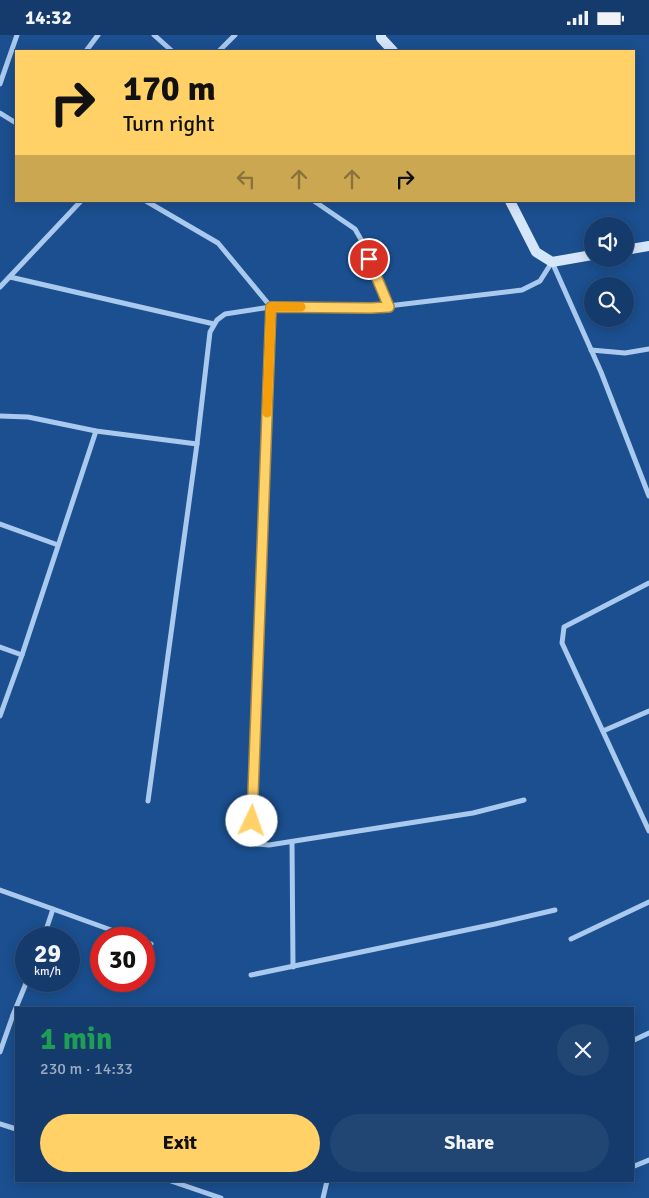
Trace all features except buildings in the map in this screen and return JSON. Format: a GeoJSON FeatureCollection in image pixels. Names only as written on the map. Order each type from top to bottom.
{"type":"FeatureCollection","features":[{"type":"Feature","properties":{"kind":"main road"},"geometry":{"type":"LineString","coordinates":[[380,36],[391,50]]}},
{"type":"Feature","properties":{"kind":"main road"},"geometry":{"type":"LineString","coordinates":[[511,202],[536,252],[552,263],[584,257]]}},
{"type":"Feature","properties":{"kind":"main road"},"geometry":{"type":"LineString","coordinates":[[634,249],[649,247]]}},
{"type":"Feature","properties":{"kind":"street"},"geometry":{"type":"LineString","coordinates":[[0,84],[17,35]]}},
{"type":"Feature","properties":{"kind":"street"},"geometry":{"type":"LineString","coordinates":[[87,50],[98,35]]}},
{"type":"Feature","properties":{"kind":"street"},"geometry":{"type":"LineString","coordinates":[[154,35],[171,50]]}},
{"type":"Feature","properties":{"kind":"street"},"geometry":{"type":"LineString","coordinates":[[219,50],[235,35]]}},
{"type":"Feature","properties":{"kind":"street"},"geometry":{"type":"LineString","coordinates":[[0,113],[15,122]]}},
{"type":"Feature","properties":{"kind":"street"},"geometry":{"type":"LineString","coordinates":[[0,287],[80,202]]}},
{"type":"Feature","properties":{"kind":"street"},"geometry":{"type":"LineString","coordinates":[[148,202],[218,243],[271,307],[252,839],[257,844],[269,845],[292,842],[473,813],[524,801]]}},
{"type":"Feature","properties":{"kind":"street"},"geometry":{"type":"LineString","coordinates":[[315,202],[355,229],[363,243],[389,307]]}},
{"type":"Feature","properties":{"kind":"street"},"geometry":{"type":"LineString","coordinates":[[148,801],[197,444],[210,332],[217,320],[225,314],[271,307],[389,307],[522,290],[540,281],[552,263]]}},
{"type":"Feature","properties":{"kind":"street"},"geometry":{"type":"LineString","coordinates":[[552,263],[591,350],[649,496]]}},
{"type":"Feature","properties":{"kind":"street"},"geometry":{"type":"LineString","coordinates":[[10,277],[214,324]]}},
{"type":"Feature","properties":{"kind":"street"},"geometry":{"type":"LineString","coordinates":[[591,350],[626,353],[649,349]]}},
{"type":"Feature","properties":{"kind":"street"},"geometry":{"type":"LineString","coordinates":[[0,416],[28,417],[96,431],[197,444]]}},
{"type":"Feature","properties":{"kind":"street"},"geometry":{"type":"LineString","coordinates":[[0,716],[96,431]]}},
{"type":"Feature","properties":{"kind":"street"},"geometry":{"type":"LineString","coordinates":[[0,523],[58,545]]}},
{"type":"Feature","properties":{"kind":"street"},"geometry":{"type":"LineString","coordinates":[[649,583],[564,627],[562,643],[649,831]]}},
{"type":"Feature","properties":{"kind":"street"},"geometry":{"type":"LineString","coordinates":[[0,647],[22,655]]}},
{"type":"Feature","properties":{"kind":"street"},"geometry":{"type":"LineString","coordinates":[[603,731],[649,711]]}},
{"type":"Feature","properties":{"kind":"street"},"geometry":{"type":"LineString","coordinates":[[292,842],[293,967]]}},
{"type":"Feature","properties":{"kind":"street"},"geometry":{"type":"LineString","coordinates":[[0,890],[103,927]]}},
{"type":"Feature","properties":{"kind":"street"},"geometry":{"type":"LineString","coordinates":[[571,939],[649,902]]}},
{"type":"Feature","properties":{"kind":"street"},"geometry":{"type":"LineString","coordinates":[[47,927],[53,909]]}},
{"type":"Feature","properties":{"kind":"street"},"geometry":{"type":"LineString","coordinates":[[251,975],[554,910]]}},
{"type":"Feature","properties":{"kind":"street"},"geometry":{"type":"LineString","coordinates":[[18,1007],[23,992]]}},
{"type":"Feature","properties":{"kind":"street"},"geometry":{"type":"LineString","coordinates":[[0,1051],[15,1016]]}},
{"type":"Feature","properties":{"kind":"street"},"geometry":{"type":"LineString","coordinates":[[634,1040],[649,1033]]}},
{"type":"Feature","properties":{"kind":"street"},"geometry":{"type":"LineString","coordinates":[[0,1124],[15,1129]]}},
{"type":"Feature","properties":{"kind":"street"},"geometry":{"type":"LineString","coordinates":[[634,1166],[649,1160]]}},
{"type":"Feature","properties":{"kind":"street"},"geometry":{"type":"LineString","coordinates":[[174,1182],[221,1198]]}},
{"type":"Feature","properties":{"kind":"street"},"geometry":{"type":"LineString","coordinates":[[323,1198],[327,1182]]}},
{"type":"Feature","properties":{"kind":"slow traffic"},"geometry":{"type":"LineString","coordinates":[[267,413],[271,307],[301,307]]}},
{"type":"Feature","properties":{"kind":"route"},"geometry":{"type":"LineString","coordinates":[[252,821],[271,307],[389,307],[369,259]]}}]}
